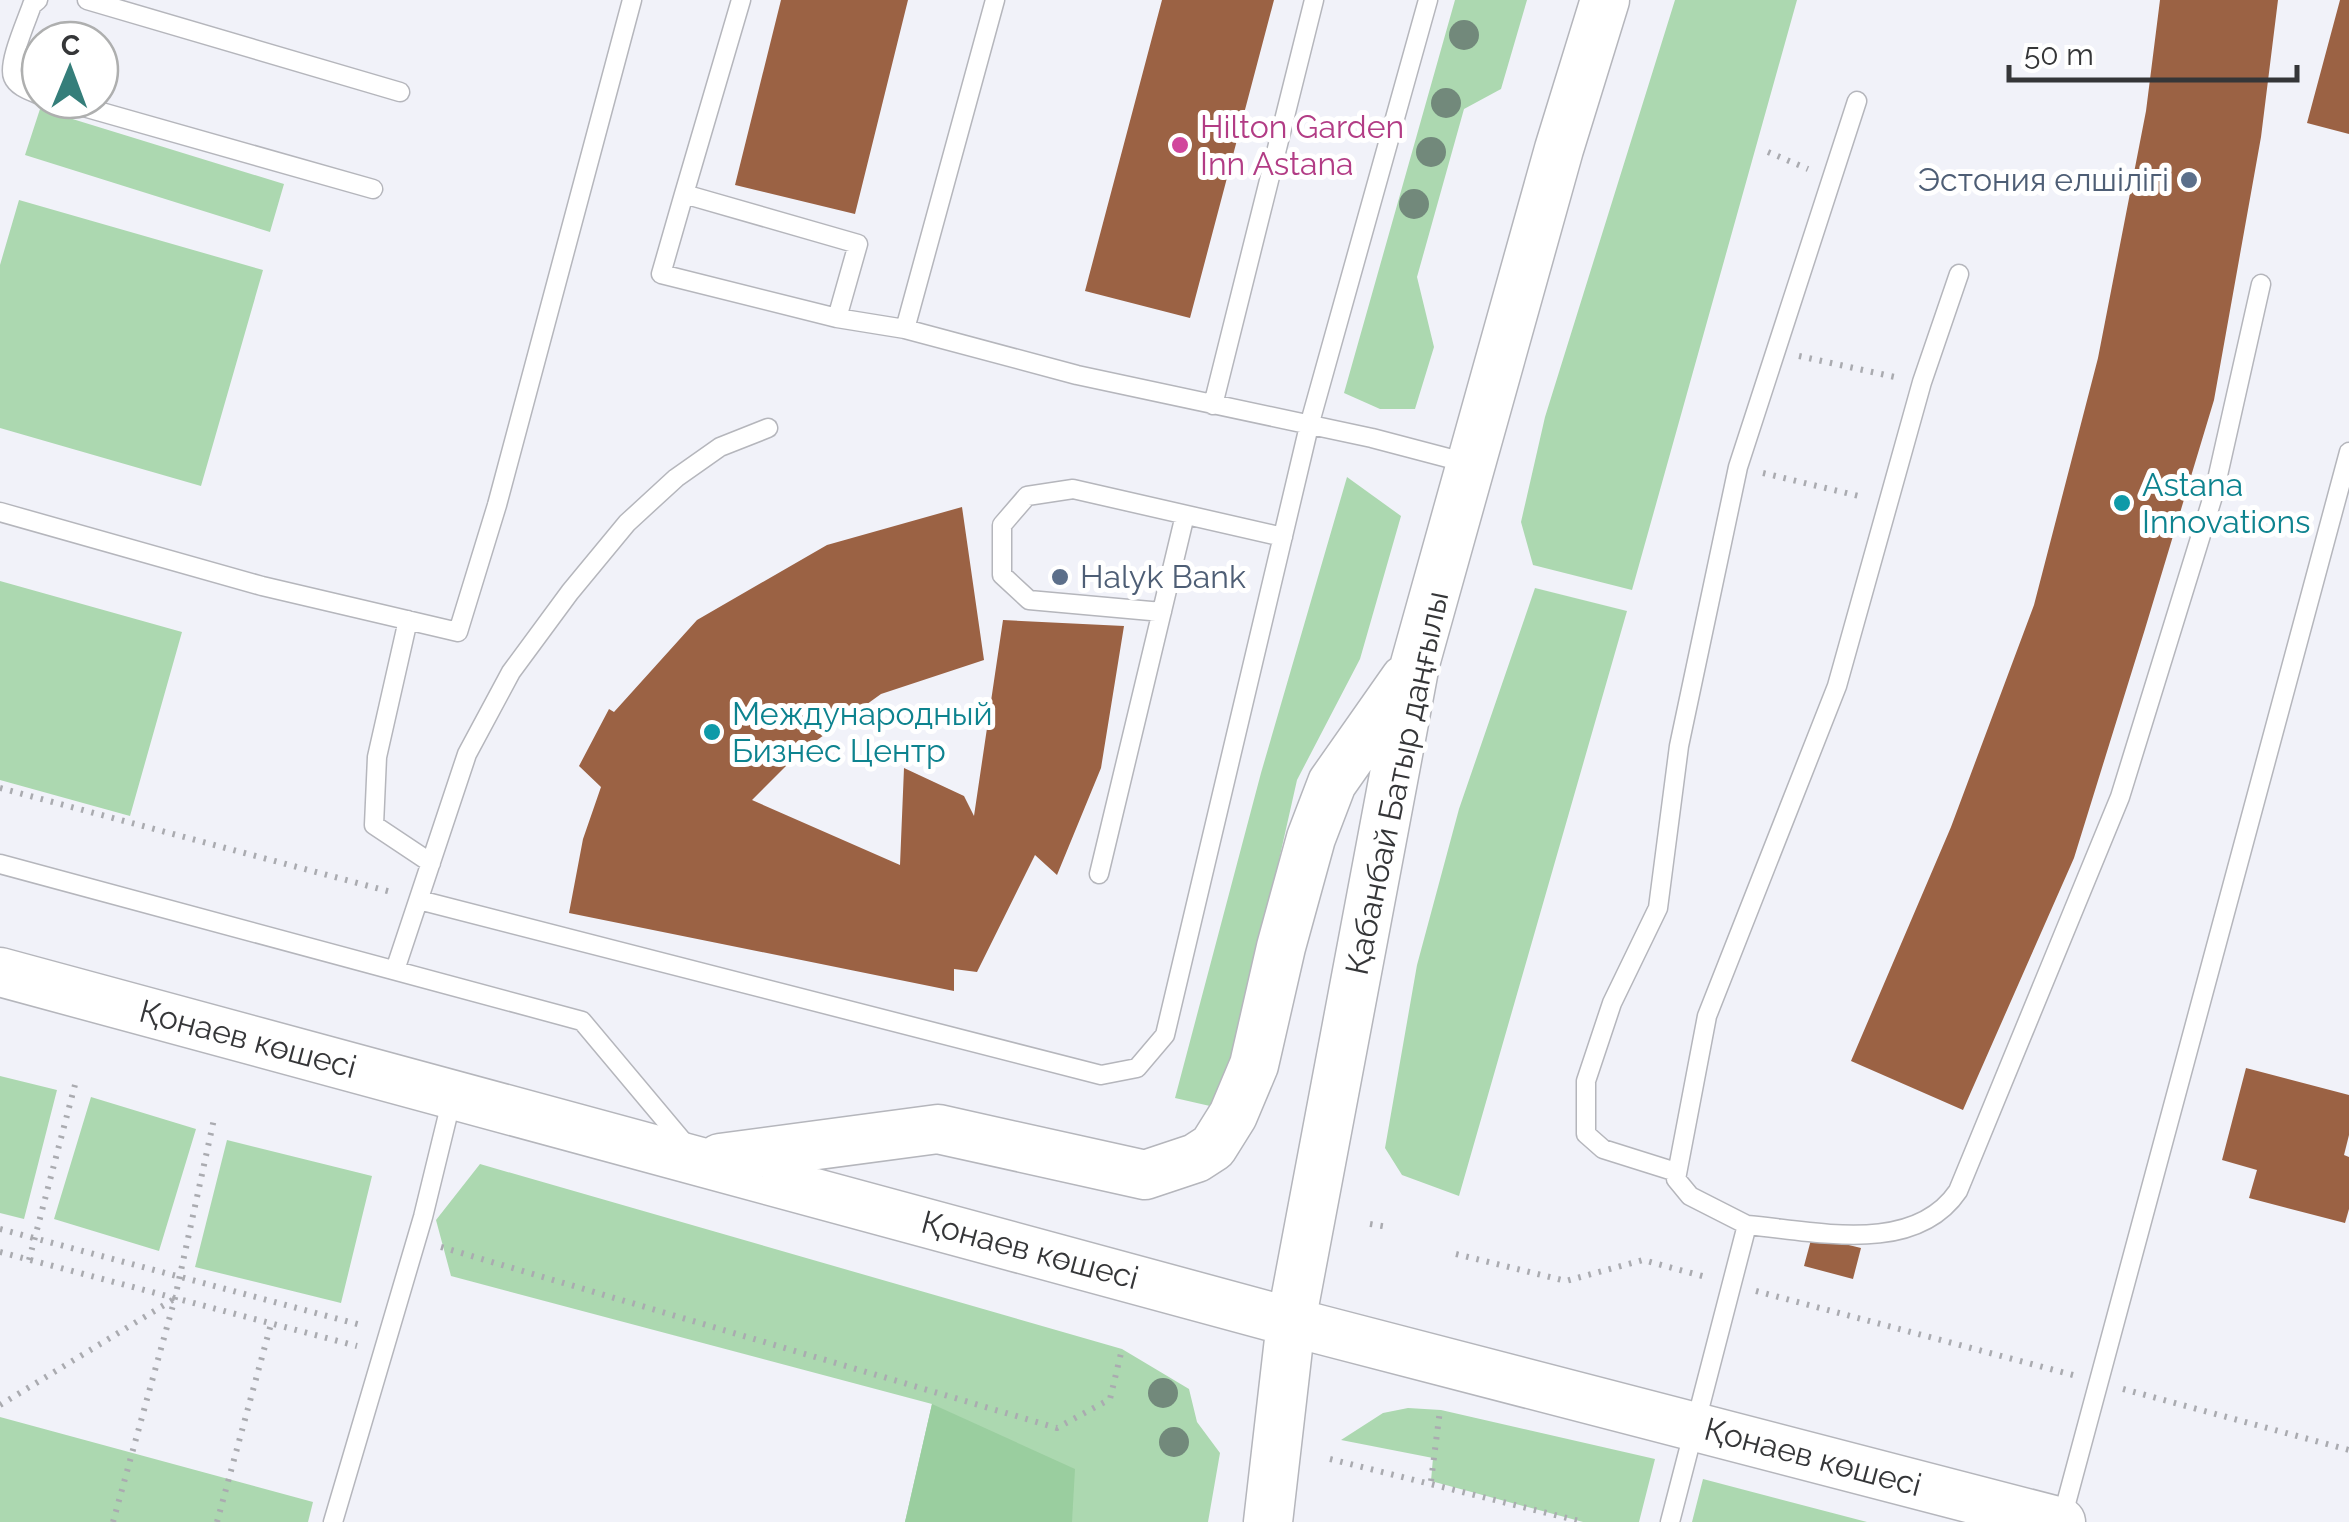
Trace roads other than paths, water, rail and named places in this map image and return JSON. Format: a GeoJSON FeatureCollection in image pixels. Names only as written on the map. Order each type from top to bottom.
{"type":"FeatureCollection","features":[{"type":"Feature","properties":{"kind":"main road","name":"Қабанбай Батыр даңғылы"},"geometry":{"type":"LineString","coordinates":[[1268,1522],[1292,1322],[1415,664],[1605,0]]}},
{"type":"Feature","properties":{"kind":"main road"},"geometry":{"type":"LineString","coordinates":[[699,1161],[938,1129],[1145,1175],[1196,1158],[1213,1147],[1233,1115],[1254,1065],[1301,875],[1332,783],[1415,664]]}},
{"type":"Feature","properties":{"kind":"main road","name":"Қонаев көшесі"},"geometry":{"type":"LineString","coordinates":[[0,972],[1292,1322],[2061,1522]]}},
{"type":"Feature","properties":{"kind":"lane"},"geometry":{"type":"LineString","coordinates":[[87,0],[400,92]]}},
{"type":"Feature","properties":{"kind":"lane"},"geometry":{"type":"LineString","coordinates":[[0,512],[262,586],[458,632],[497,505],[632,0]]}},
{"type":"Feature","properties":{"kind":"lane"},"geometry":{"type":"LineString","coordinates":[[741,0],[661,274],[837,318],[905,329],[1078,375],[1372,438],[1473,464]]}},
{"type":"Feature","properties":{"kind":"lane"},"geometry":{"type":"LineString","coordinates":[[905,329],[996,0]]}},
{"type":"Feature","properties":{"kind":"lane"},"geometry":{"type":"LineString","coordinates":[[1213,404],[1314,0]]}},
{"type":"Feature","properties":{"kind":"lane"},"geometry":{"type":"LineString","coordinates":[[418,900],[1101,1074],[1137,1068],[1165,1035],[1309,426],[1428,0]]}},
{"type":"Feature","properties":{"kind":"lane"},"geometry":{"type":"LineString","coordinates":[[20,41],[12,65],[12,77],[20,85]]}},
{"type":"Feature","properties":{"kind":"lane"},"geometry":{"type":"LineString","coordinates":[[1676,1172],[1603,1150],[1586,1134],[1586,1081],[1612,1003],[1658,908],[1678,746],[1738,467],[1857,101]]}},
{"type":"Feature","properties":{"kind":"lane"},"geometry":{"type":"LineString","coordinates":[[120,117],[373,189]]}},
{"type":"Feature","properties":{"kind":"lane"},"geometry":{"type":"LineString","coordinates":[[684,194],[858,244],[837,318]]}},
{"type":"Feature","properties":{"kind":"lane"},"geometry":{"type":"LineString","coordinates":[[1958,274],[1922,382],[1837,686],[1706,1016],[1676,1179],[1690,1196],[1748,1225],[1882,1234],[1908,1230],[1940,1214],[1958,1191],[2120,796],[2214,493],[2261,284]]}},
{"type":"Feature","properties":{"kind":"lane"},"geometry":{"type":"LineString","coordinates":[[395,970],[467,754],[511,672],[627,524],[676,478],[720,447],[768,428]]}},
{"type":"Feature","properties":{"kind":"lane"},"geometry":{"type":"LineString","coordinates":[[2061,1522],[2349,452]]}},
{"type":"Feature","properties":{"kind":"lane"},"geometry":{"type":"LineString","coordinates":[[1162,612],[1030,600],[1002,575],[1002,525],[1027,496],[1073,490],[1283,537]]}},
{"type":"Feature","properties":{"kind":"lane"},"geometry":{"type":"LineString","coordinates":[[1099,874],[1185,514]]}},
{"type":"Feature","properties":{"kind":"lane"},"geometry":{"type":"LineString","coordinates":[[408,620],[376,757],[374,825],[431,863]]}},
{"type":"Feature","properties":{"kind":"lane"},"geometry":{"type":"LineString","coordinates":[[0,864],[582,1020],[699,1161]]}},
{"type":"Feature","properties":{"kind":"lane"},"geometry":{"type":"LineString","coordinates":[[333,1522],[416,1240],[454,1094]]}},
{"type":"Feature","properties":{"kind":"lane"},"geometry":{"type":"LineString","coordinates":[[1670,1522],[1748,1225]]}},
{"type":"Feature","properties":{"kind":"place","name":"Hilton Garden Inn Astana"},"geometry":{"type":"Point","coordinates":[1180,145]}},
{"type":"Feature","properties":{"kind":"place","name":"Эстония елшілігі"},"geometry":{"type":"Point","coordinates":[2189,180]}},
{"type":"Feature","properties":{"kind":"place","name":"Astana Innovations"},"geometry":{"type":"Point","coordinates":[2122,503]}},
{"type":"Feature","properties":{"kind":"place","name":"Halyk Bank"},"geometry":{"type":"Point","coordinates":[1060,577]}},
{"type":"Feature","properties":{"kind":"place","name":"Международный Бизнес Центр"},"geometry":{"type":"Point","coordinates":[712,732]}}]}
